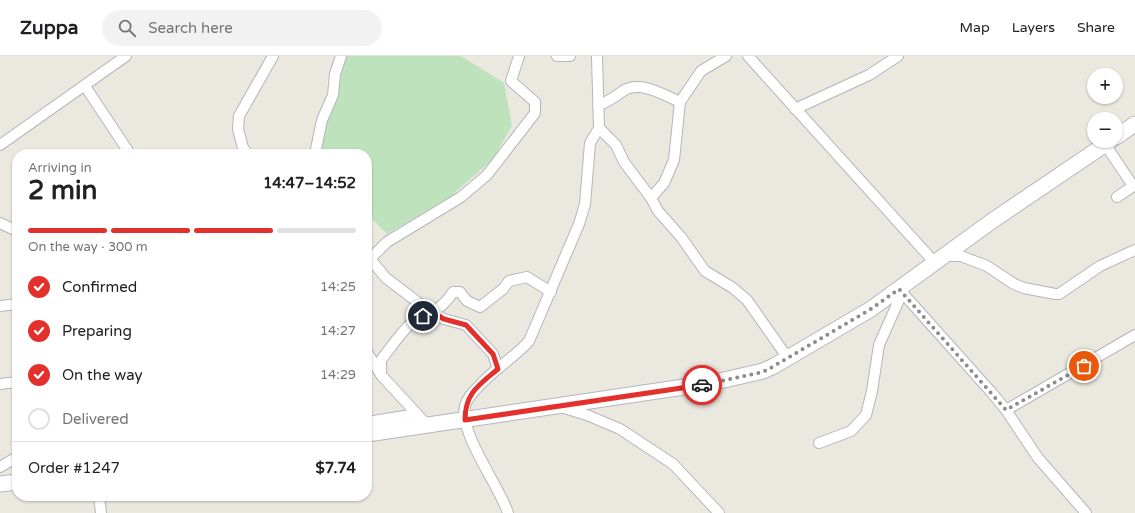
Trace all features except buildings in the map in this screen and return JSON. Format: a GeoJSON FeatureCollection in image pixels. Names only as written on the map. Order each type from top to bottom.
{"type":"FeatureCollection","features":[{"type":"Feature","properties":{"kind":"main road"},"geometry":{"type":"LineString","coordinates":[[1123,132],[1135,124]]}},
{"type":"Feature","properties":{"kind":"main road"},"geometry":{"type":"LineString","coordinates":[[372,433],[559,407],[711,383],[763,372],[901,291],[940,259],[992,221],[1100,148]]}},
{"type":"Feature","properties":{"kind":"main road"},"geometry":{"type":"LineString","coordinates":[[0,484],[12,483]]}},
{"type":"Feature","properties":{"kind":"street"},"geometry":{"type":"LineString","coordinates":[[0,145],[126,56]]}},
{"type":"Feature","properties":{"kind":"street"},"geometry":{"type":"LineString","coordinates":[[244,149],[238,129],[239,116],[273,56]]}},
{"type":"Feature","properties":{"kind":"street"},"geometry":{"type":"LineString","coordinates":[[316,149],[322,120],[333,95],[335,74],[341,56]]}},
{"type":"Feature","properties":{"kind":"street"},"geometry":{"type":"LineString","coordinates":[[372,257],[388,242],[460,197],[487,175],[535,113],[535,102],[511,81],[519,56]]}},
{"type":"Feature","properties":{"kind":"street"},"geometry":{"type":"LineString","coordinates":[[557,56],[570,56]]}},
{"type":"Feature","properties":{"kind":"street"},"geometry":{"type":"LineString","coordinates":[[508,513],[504,501],[473,445],[465,420],[465,407],[468,398],[479,385],[521,350],[529,341],[579,224],[585,204],[590,143],[599,128],[597,56]]}},
{"type":"Feature","properties":{"kind":"street"},"geometry":{"type":"LineString","coordinates":[[651,198],[664,183],[674,160],[680,102],[701,71],[726,56]]}},
{"type":"Feature","properties":{"kind":"street"},"geometry":{"type":"LineString","coordinates":[[748,56],[795,109],[940,259],[961,256],[987,266],[1014,284],[1024,288],[1059,294],[1105,263],[1135,250]]}},
{"type":"Feature","properties":{"kind":"street"},"geometry":{"type":"LineString","coordinates":[[795,109],[869,75],[898,56]]}},
{"type":"Feature","properties":{"kind":"street"},"geometry":{"type":"LineString","coordinates":[[85,86],[127,149]]}},
{"type":"Feature","properties":{"kind":"street"},"geometry":{"type":"LineString","coordinates":[[598,105],[609,102],[624,90],[634,87],[650,89],[680,102]]}},
{"type":"Feature","properties":{"kind":"street"},"geometry":{"type":"LineString","coordinates":[[599,128],[616,144],[624,162],[651,198],[658,211],[682,237],[705,271],[733,288],[746,300],[787,357]]}},
{"type":"Feature","properties":{"kind":"street"},"geometry":{"type":"LineString","coordinates":[[1114,148],[1134,185],[1117,197]]}},
{"type":"Feature","properties":{"kind":"street"},"geometry":{"type":"LineString","coordinates":[[0,223],[12,229]]}},
{"type":"Feature","properties":{"kind":"street"},"geometry":{"type":"LineString","coordinates":[[372,263],[386,278],[432,312],[444,319],[466,325],[493,354],[498,369]]}},
{"type":"Feature","properties":{"kind":"street"},"geometry":{"type":"LineString","coordinates":[[381,374],[381,360],[415,320],[445,304],[453,292],[460,292],[467,302],[480,307],[503,289],[509,281],[527,277],[551,292]]}},
{"type":"Feature","properties":{"kind":"street"},"geometry":{"type":"LineString","coordinates":[[819,443],[852,431],[866,415],[872,391],[879,345],[901,291],[1006,410],[1038,458],[1086,513]]}},
{"type":"Feature","properties":{"kind":"street"},"geometry":{"type":"LineString","coordinates":[[0,306],[12,305]]}},
{"type":"Feature","properties":{"kind":"street"},"geometry":{"type":"LineString","coordinates":[[1006,410],[1135,335]]}},
{"type":"Feature","properties":{"kind":"street"},"geometry":{"type":"LineString","coordinates":[[372,360],[381,374],[428,426]]}},
{"type":"Feature","properties":{"kind":"street"},"geometry":{"type":"LineString","coordinates":[[0,384],[12,383]]}},
{"type":"Feature","properties":{"kind":"street"},"geometry":{"type":"LineString","coordinates":[[559,407],[587,415],[620,429],[673,464],[719,513]]}},
{"type":"Feature","properties":{"kind":"street"},"geometry":{"type":"LineString","coordinates":[[372,421],[417,414]]}},
{"type":"Feature","properties":{"kind":"street"},"geometry":{"type":"LineString","coordinates":[[0,467],[12,460]]}},
{"type":"Feature","properties":{"kind":"street"},"geometry":{"type":"LineString","coordinates":[[0,467],[12,466]]}},
{"type":"Feature","properties":{"kind":"street"},"geometry":{"type":"LineString","coordinates":[[99,501],[100,513]]}},
{"type":"Feature","properties":{"kind":"green space"},"geometry":{"type":"Polygon","coordinates":[[[347,56],[461,56],[504,83],[512,126],[493,159],[451,196],[387,234],[372,219],[372,149],[318,149],[343,63],[347,56]]]}},
{"type":"Feature","properties":{"kind":"way so far"},"geometry":{"type":"LineString","coordinates":[[702,385],[763,372],[871,309],[899,289],[976,377],[992,392],[1006,410],[1084,366]]}},
{"type":"Feature","properties":{"kind":"route"},"geometry":{"type":"LineString","coordinates":[[423,316],[432,312],[444,319],[466,325],[493,354],[498,369],[479,385],[468,398],[465,407],[465,420],[702,385]]}}]}
